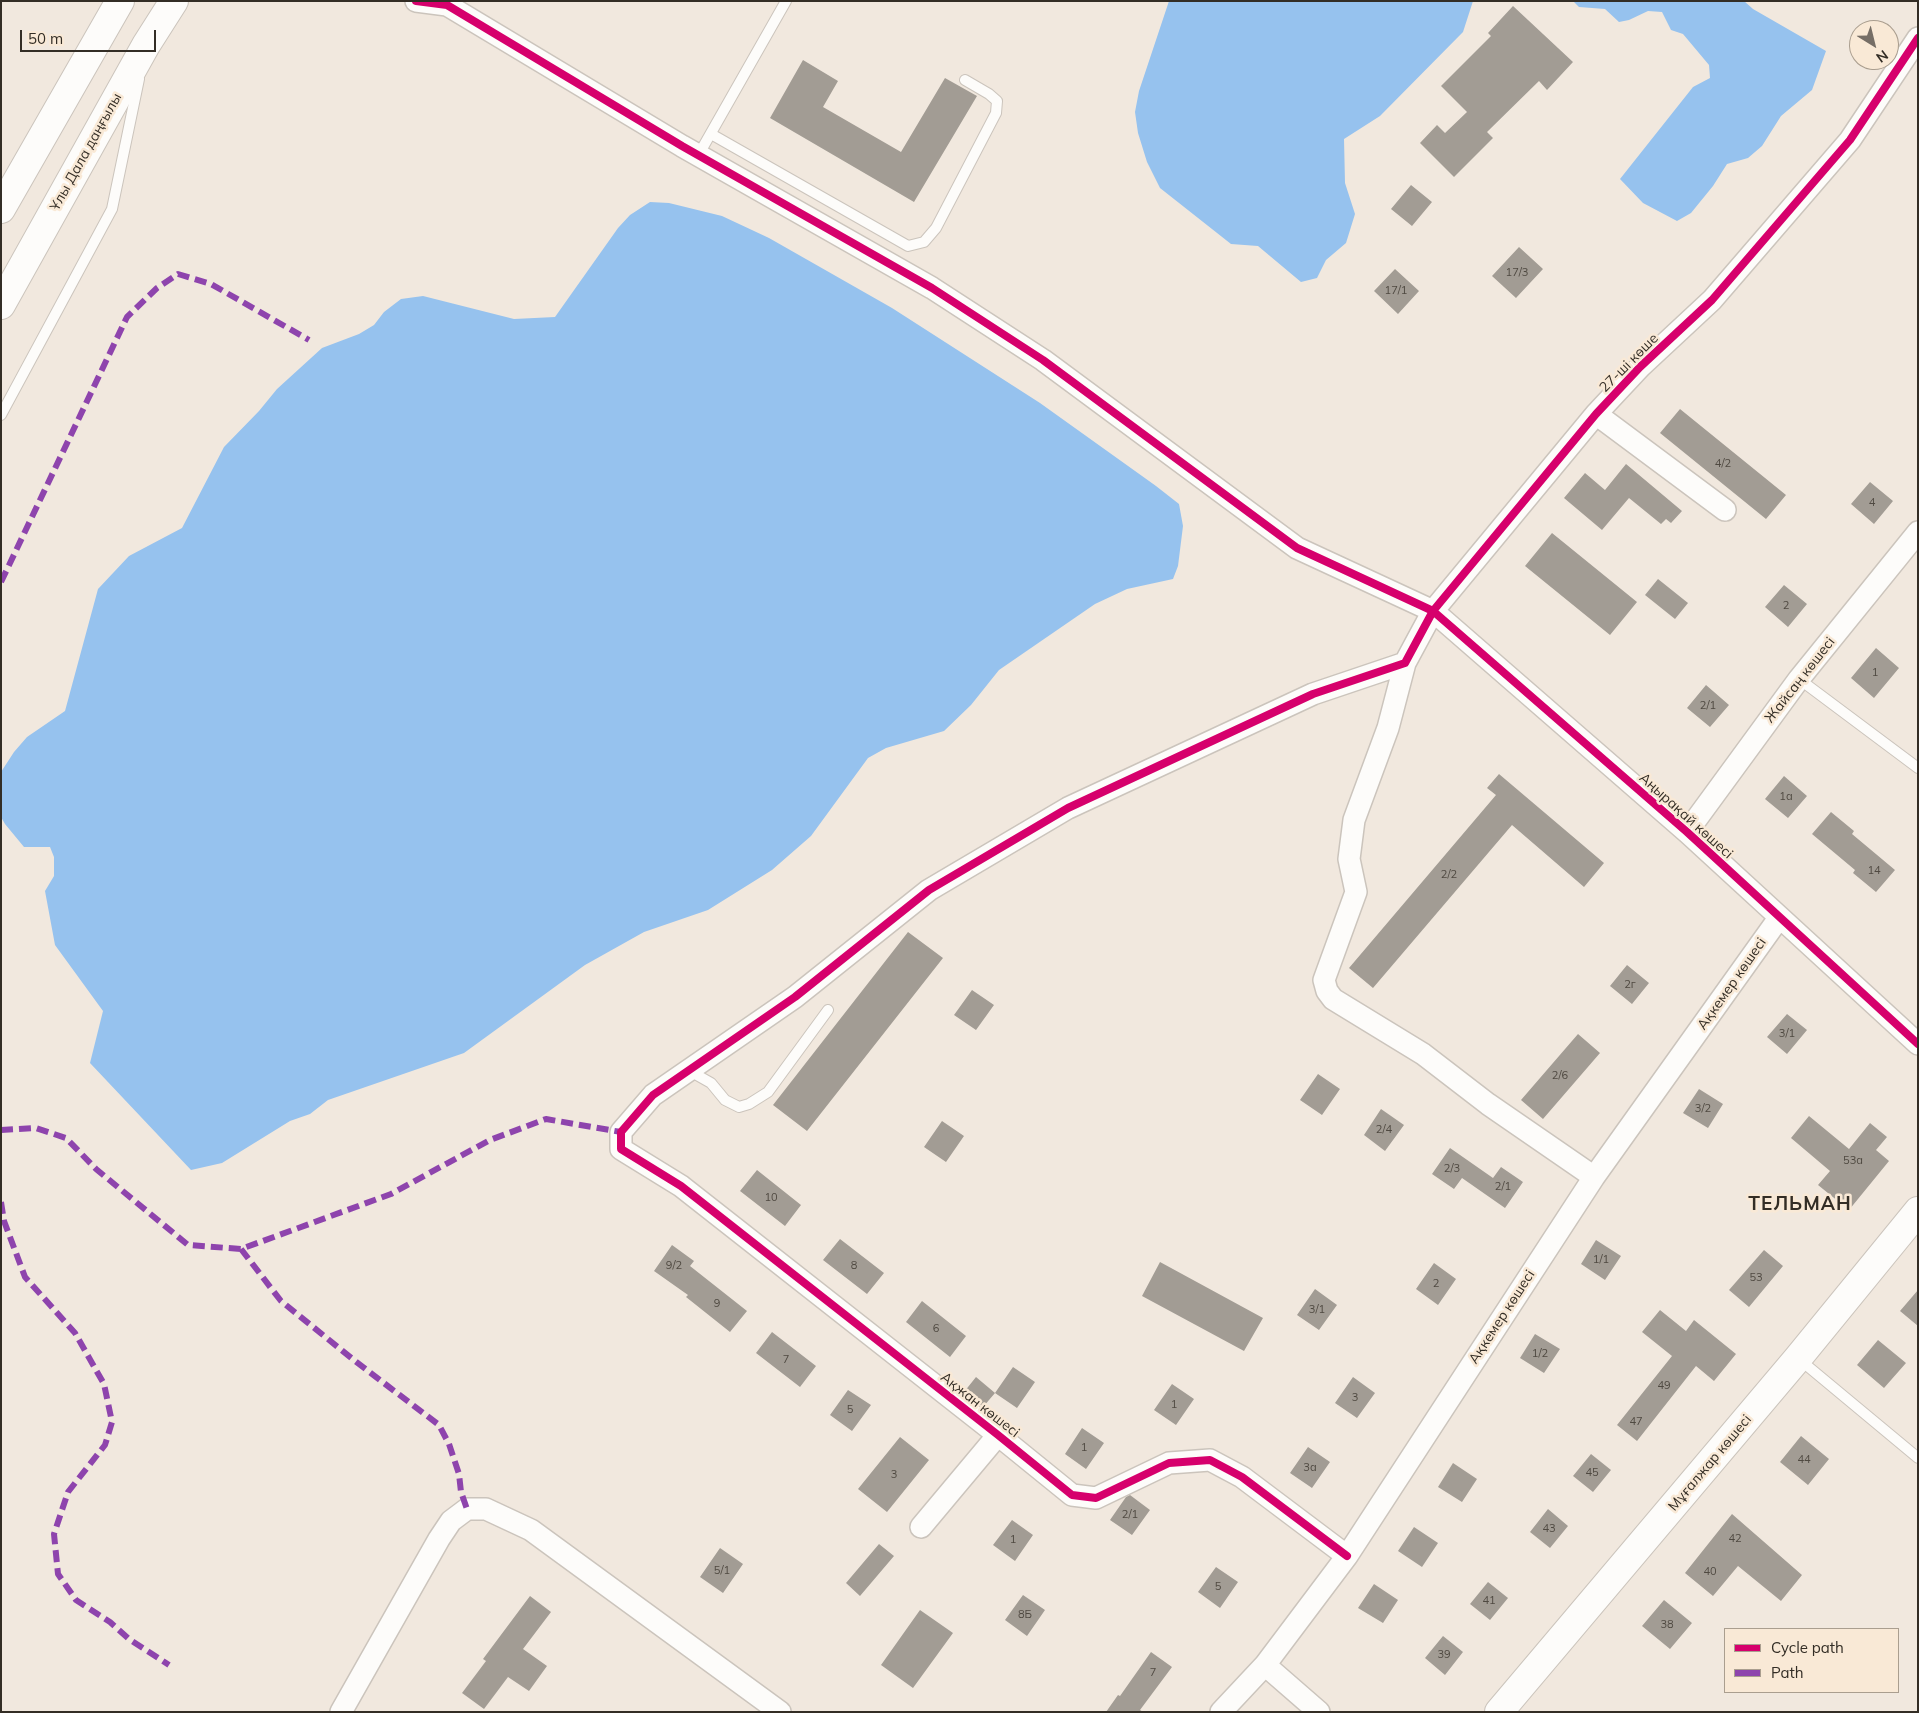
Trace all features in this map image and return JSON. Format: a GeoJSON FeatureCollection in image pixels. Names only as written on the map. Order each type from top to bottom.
{"type":"FeatureCollection","features":[{"type":"Feature","properties":{"kind":"street"},"geometry":{"type":"LineString","coordinates":[[103,32],[105,1]]}},
{"type":"Feature","properties":{"kind":"street"},"geometry":{"type":"LineString","coordinates":[[1,209],[120,1]]}},
{"type":"Feature","properties":{"kind":"street"},"geometry":{"type":"LineString","coordinates":[[416,1],[446,3]]}},
{"type":"Feature","properties":{"kind":"street","name":"Аңырақай көшесі"},"geometry":{"type":"LineString","coordinates":[[446,3],[699,154],[932,288],[1043,360],[1297,548],[1433,611],[1687,832],[1918,1044]]}},
{"type":"Feature","properties":{"kind":"street","name":"Ұлы Дала даңғылы"},"geometry":{"type":"LineString","coordinates":[[1,305],[146,45],[175,6]]}},
{"type":"Feature","properties":{"kind":"street","name":"27-ші көше"},"geometry":{"type":"LineString","coordinates":[[1594,1177],[1488,1104],[1423,1054],[1333,999],[1327,990],[1324,980],[1356,892],[1349,859],[1354,820],[1388,728],[1405,663],[1433,611],[1596,414],[1640,367],[1712,300],[1850,140],[1918,38]]}},
{"type":"Feature","properties":{"kind":"street"},"geometry":{"type":"LineString","coordinates":[[1596,414],[1725,510]]}},
{"type":"Feature","properties":{"kind":"street","name":"Жайсаң көшесі"},"geometry":{"type":"LineString","coordinates":[[1687,832],[1799,679],[1918,532]]}},
{"type":"Feature","properties":{"kind":"street"},"geometry":{"type":"LineString","coordinates":[[688,1070],[795,997],[929,890],[1068,808],[1313,694],[1405,663]]}},
{"type":"Feature","properties":{"kind":"street","name":"Ақкемер көшесі"},"geometry":{"type":"LineString","coordinates":[[1221,1712],[1265,1665],[1347,1556],[1594,1177],[1779,918]]}},
{"type":"Feature","properties":{"kind":"street","name":"Ақжан көшесі"},"geometry":{"type":"LineString","coordinates":[[688,1070],[654,1094],[620,1132],[621,1149],[681,1186],[1072,1495],[1096,1498],[1169,1463],[1210,1460],[1242,1477],[1347,1556]]}},
{"type":"Feature","properties":{"kind":"street","name":"Мұғалжар көшесі"},"geometry":{"type":"LineString","coordinates":[[1499,1712],[1798,1358],[1918,1211]]}},
{"type":"Feature","properties":{"kind":"street"},"geometry":{"type":"LineString","coordinates":[[921,1528],[998,1435]]}},
{"type":"Feature","properties":{"kind":"street"},"geometry":{"type":"LineString","coordinates":[[341,1712],[451,1521],[466,1509],[486,1509],[531,1530],[780,1712]]}},
{"type":"Feature","properties":{"kind":"street"},"geometry":{"type":"LineString","coordinates":[[1265,1665],[1318,1712]]}},
{"type":"Feature","properties":{"kind":"lane"},"geometry":{"type":"LineString","coordinates":[[699,154],[786,1]]}},
{"type":"Feature","properties":{"kind":"lane"},"geometry":{"type":"LineString","coordinates":[[1,415],[112,209],[146,45]]}},
{"type":"Feature","properties":{"kind":"lane"},"geometry":{"type":"LineString","coordinates":[[711,134],[908,246],[924,242],[936,228],[996,113],[997,101],[965,80]]}},
{"type":"Feature","properties":{"kind":"lane"},"geometry":{"type":"LineString","coordinates":[[1799,679],[1918,768]]}},
{"type":"Feature","properties":{"kind":"lane"},"geometry":{"type":"LineString","coordinates":[[688,1070],[711,1083],[725,1100],[739,1107],[749,1104],[768,1092],[828,1010]]}},
{"type":"Feature","properties":{"kind":"lane"},"geometry":{"type":"LineString","coordinates":[[1798,1358],[1918,1458]]}},
{"type":"Feature","properties":{"kind":"water"},"geometry":{"type":"Polygon","coordinates":[[[1169,1],[1473,1],[1463,32],[1380,116],[1344,139],[1345,183],[1355,214],[1346,243],[1326,260],[1317,278],[1301,282],[1258,246],[1231,244],[1160,188],[1147,162],[1138,133],[1135,112],[1139,91],[1169,1]]]}},
{"type":"Feature","properties":{"kind":"water"},"geometry":{"type":"Polygon","coordinates":[[[1573,1],[1744,1],[1753,9],[1826,51],[1812,90],[1781,116],[1762,146],[1748,158],[1727,164],[1713,186],[1691,213],[1677,221],[1643,203],[1620,179],[1693,87],[1710,78],[1709,65],[1683,34],[1671,30],[1662,12],[1648,11],[1629,20],[1619,22],[1605,9],[1579,7],[1573,1]]]}},
{"type":"Feature","properties":{"kind":"water"},"geometry":{"type":"Polygon","coordinates":[[[650,202],[669,203],[722,216],[769,238],[892,308],[1040,403],[1156,486],[1179,504],[1183,526],[1178,566],[1173,579],[1127,589],[1095,604],[999,670],[971,705],[944,731],[886,748],[868,758],[811,836],[772,870],[708,910],[644,932],[585,965],[464,1053],[328,1100],[310,1114],[290,1121],[222,1163],[191,1170],[90,1063],[103,1011],[55,945],[45,891],[54,876],[54,857],[50,847],[24,847],[5,824],[1,817],[1,772],[27,737],[65,711],[98,589],[129,556],[182,528],[224,447],[259,411],[277,389],[322,348],[359,334],[374,325],[384,312],[401,299],[423,296],[514,319],[555,317],[618,228],[630,215],[650,202]]]}},
{"type":"Feature","properties":{"kind":"building"},"geometry":{"type":"Polygon","coordinates":[[[1513,6],[1573,62],[1547,90],[1539,81],[1487,132],[1493,138],[1454,177],[1420,143],[1437,125],[1445,133],[1467,112],[1441,86],[1491,36],[1488,33],[1513,6]]]}},
{"type":"Feature","properties":{"kind":"building"},"geometry":{"type":"Polygon","coordinates":[[[803,60],[838,81],[823,107],[901,152],[945,78],[977,96],[914,202],[770,118],[803,60]]]}},
{"type":"Feature","properties":{"kind":"building"},"geometry":{"type":"Polygon","coordinates":[[[1411,185],[1432,202],[1412,226],[1391,209],[1411,185]]]}},
{"type":"Feature","properties":{"kind":"building"},"geometry":{"type":"Polygon","coordinates":[[[1519,247],[1543,269],[1516,298],[1492,276],[1519,247]]]}},
{"type":"Feature","properties":{"kind":"building"},"geometry":{"type":"Polygon","coordinates":[[[1395,269],[1419,291],[1398,314],[1374,291],[1395,269]]]}},
{"type":"Feature","properties":{"kind":"building"},"geometry":{"type":"Polygon","coordinates":[[[1680,409],[1786,495],[1766,519],[1660,433],[1680,409]]]}},
{"type":"Feature","properties":{"kind":"building"},"geometry":{"type":"Polygon","coordinates":[[[1626,464],[1682,511],[1671,523],[1666,519],[1661,524],[1629,498],[1602,530],[1564,498],[1585,473],[1605,490],[1626,464]]]}},
{"type":"Feature","properties":{"kind":"building"},"geometry":{"type":"Polygon","coordinates":[[[1870,482],[1893,501],[1874,524],[1851,504],[1870,482]]]}},
{"type":"Feature","properties":{"kind":"building"},"geometry":{"type":"Polygon","coordinates":[[[1552,533],[1637,602],[1610,635],[1525,566],[1552,533]]]}},
{"type":"Feature","properties":{"kind":"building"},"geometry":{"type":"Polygon","coordinates":[[[1658,579],[1688,603],[1675,619],[1645,595],[1658,579]]]}},
{"type":"Feature","properties":{"kind":"building"},"geometry":{"type":"Polygon","coordinates":[[[1784,585],[1807,604],[1788,627],[1765,607],[1784,585]]]}},
{"type":"Feature","properties":{"kind":"building"},"geometry":{"type":"Polygon","coordinates":[[[1876,648],[1899,668],[1874,698],[1851,678],[1876,648]]]}},
{"type":"Feature","properties":{"kind":"building"},"geometry":{"type":"Polygon","coordinates":[[[1706,685],[1729,705],[1710,727],[1687,708],[1706,685]]]}},
{"type":"Feature","properties":{"kind":"building"},"geometry":{"type":"Polygon","coordinates":[[[1499,774],[1604,863],[1584,887],[1512,825],[1373,988],[1349,968],[1496,795],[1487,788],[1499,774]]]}},
{"type":"Feature","properties":{"kind":"building"},"geometry":{"type":"Polygon","coordinates":[[[1784,776],[1807,796],[1788,818],[1765,799],[1784,776]]]}},
{"type":"Feature","properties":{"kind":"building"},"geometry":{"type":"Polygon","coordinates":[[[1831,812],[1854,831],[1852,834],[1895,870],[1876,892],[1853,873],[1855,870],[1812,834],[1831,812]]]}},
{"type":"Feature","properties":{"kind":"building"},"geometry":{"type":"Polygon","coordinates":[[[908,932],[943,958],[807,1131],[773,1105],[908,932]]]}},
{"type":"Feature","properties":{"kind":"building"},"geometry":{"type":"Polygon","coordinates":[[[1627,965],[1649,983],[1632,1004],[1610,986],[1627,965]]]}},
{"type":"Feature","properties":{"kind":"building"},"geometry":{"type":"Polygon","coordinates":[[[972,990],[994,1005],[976,1030],[954,1015],[972,990]]]}},
{"type":"Feature","properties":{"kind":"building"},"geometry":{"type":"Polygon","coordinates":[[[1787,1014],[1807,1030],[1787,1054],[1767,1037],[1787,1014]]]}},
{"type":"Feature","properties":{"kind":"building"},"geometry":{"type":"Polygon","coordinates":[[[1578,1034],[1600,1053],[1543,1119],[1521,1100],[1578,1034]]]}},
{"type":"Feature","properties":{"kind":"building"},"geometry":{"type":"Polygon","coordinates":[[[1318,1074],[1340,1089],[1322,1115],[1300,1100],[1318,1074]]]}},
{"type":"Feature","properties":{"kind":"building"},"geometry":{"type":"Polygon","coordinates":[[[1699,1089],[1723,1104],[1708,1128],[1683,1113],[1699,1089]]]}},
{"type":"Feature","properties":{"kind":"building"},"geometry":{"type":"Polygon","coordinates":[[[1381,1109],[1404,1125],[1385,1151],[1364,1135],[1381,1109]]]}},
{"type":"Feature","properties":{"kind":"building"},"geometry":{"type":"Polygon","coordinates":[[[1809,1116],[1849,1149],[1870,1123],[1887,1137],[1876,1150],[1889,1161],[1849,1210],[1818,1185],[1830,1171],[1791,1138],[1809,1116]]]}},
{"type":"Feature","properties":{"kind":"building"},"geometry":{"type":"Polygon","coordinates":[[[942,1121],[964,1136],[946,1162],[924,1147],[942,1121]]]}},
{"type":"Feature","properties":{"kind":"building"},"geometry":{"type":"Polygon","coordinates":[[[1450,1148],[1493,1178],[1501,1167],[1523,1182],[1505,1208],[1462,1178],[1454,1189],[1432,1174],[1450,1148]]]}},
{"type":"Feature","properties":{"kind":"building"},"geometry":{"type":"Polygon","coordinates":[[[757,1170],[801,1205],[785,1226],[740,1191],[757,1170]]]}},
{"type":"Feature","properties":{"kind":"building"},"geometry":{"type":"Polygon","coordinates":[[[840,1239],[884,1273],[867,1294],[823,1260],[840,1239]]]}},
{"type":"Feature","properties":{"kind":"building"},"geometry":{"type":"Polygon","coordinates":[[[1596,1240],[1621,1256],[1605,1280],[1581,1264],[1596,1240]]]}},
{"type":"Feature","properties":{"kind":"building"},"geometry":{"type":"Polygon","coordinates":[[[672,1245],[694,1261],[690,1266],[747,1311],[730,1332],[686,1297],[688,1295],[654,1271],[672,1245]]]}},
{"type":"Feature","properties":{"kind":"building"},"geometry":{"type":"Polygon","coordinates":[[[1764,1250],[1783,1266],[1749,1307],[1729,1290],[1764,1250]]]}},
{"type":"Feature","properties":{"kind":"building"},"geometry":{"type":"Polygon","coordinates":[[[1160,1262],[1263,1318],[1244,1351],[1142,1296],[1160,1262]]]}},
{"type":"Feature","properties":{"kind":"building"},"geometry":{"type":"Polygon","coordinates":[[[1434,1263],[1456,1279],[1438,1305],[1416,1289],[1434,1263]]]}},
{"type":"Feature","properties":{"kind":"building"},"geometry":{"type":"Polygon","coordinates":[[[1315,1289],[1337,1305],[1319,1330],[1297,1315],[1315,1289]]]}},
{"type":"Feature","properties":{"kind":"building"},"geometry":{"type":"Polygon","coordinates":[[[1918,1290],[1918,1326],[1900,1311],[1918,1290]]]}},
{"type":"Feature","properties":{"kind":"building"},"geometry":{"type":"Polygon","coordinates":[[[922,1301],[966,1336],[950,1357],[906,1322],[922,1301]]]}},
{"type":"Feature","properties":{"kind":"building"},"geometry":{"type":"Polygon","coordinates":[[[1660,1310],[1686,1331],[1694,1320],[1736,1354],[1714,1381],[1696,1366],[1637,1441],[1617,1425],[1672,1356],[1642,1332],[1660,1310]]]}},
{"type":"Feature","properties":{"kind":"building"},"geometry":{"type":"Polygon","coordinates":[[[772,1332],[816,1366],[800,1387],[756,1353],[772,1332]]]}},
{"type":"Feature","properties":{"kind":"building"},"geometry":{"type":"Polygon","coordinates":[[[1535,1334],[1560,1349],[1544,1373],[1520,1358],[1535,1334]]]}},
{"type":"Feature","properties":{"kind":"building"},"geometry":{"type":"Polygon","coordinates":[[[1878,1340],[1906,1363],[1884,1388],[1857,1365],[1878,1340]]]}},
{"type":"Feature","properties":{"kind":"building"},"geometry":{"type":"Polygon","coordinates":[[[1013,1367],[1035,1382],[1017,1408],[995,1393],[1013,1367]]]}},
{"type":"Feature","properties":{"kind":"building"},"geometry":{"type":"Polygon","coordinates":[[[976,1377],[995,1393],[983,1407],[964,1392],[976,1377]]]}},
{"type":"Feature","properties":{"kind":"building"},"geometry":{"type":"Polygon","coordinates":[[[1353,1377],[1375,1393],[1357,1418],[1335,1403],[1353,1377]]]}},
{"type":"Feature","properties":{"kind":"building"},"geometry":{"type":"Polygon","coordinates":[[[1172,1384],[1194,1399],[1176,1425],[1154,1410],[1172,1384]]]}},
{"type":"Feature","properties":{"kind":"building"},"geometry":{"type":"Polygon","coordinates":[[[848,1390],[871,1405],[852,1431],[830,1415],[848,1390]]]}},
{"type":"Feature","properties":{"kind":"building"},"geometry":{"type":"Polygon","coordinates":[[[1082,1428],[1104,1443],[1086,1469],[1065,1454],[1082,1428]]]}},
{"type":"Feature","properties":{"kind":"building"},"geometry":{"type":"Polygon","coordinates":[[[1801,1436],[1829,1459],[1808,1485],[1780,1462],[1801,1436]]]}},
{"type":"Feature","properties":{"kind":"building"},"geometry":{"type":"Polygon","coordinates":[[[900,1437],[929,1460],[887,1512],[858,1489],[900,1437]]]}},
{"type":"Feature","properties":{"kind":"building"},"geometry":{"type":"Polygon","coordinates":[[[1308,1447],[1330,1462],[1312,1488],[1290,1473],[1308,1447]]]}},
{"type":"Feature","properties":{"kind":"building"},"geometry":{"type":"Polygon","coordinates":[[[1591,1454],[1611,1470],[1593,1492],[1573,1476],[1591,1454]]]}},
{"type":"Feature","properties":{"kind":"building"},"geometry":{"type":"Polygon","coordinates":[[[1453,1463],[1477,1479],[1462,1502],[1438,1487],[1453,1463]]]}},
{"type":"Feature","properties":{"kind":"building"},"geometry":{"type":"Polygon","coordinates":[[[1130,1495],[1150,1510],[1132,1535],[1110,1520],[1126,1497],[1130,1495]]]}},
{"type":"Feature","properties":{"kind":"building"},"geometry":{"type":"Polygon","coordinates":[[[1548,1509],[1568,1526],[1550,1548],[1530,1532],[1548,1509]]]}},
{"type":"Feature","properties":{"kind":"building"},"geometry":{"type":"Polygon","coordinates":[[[1732,1514],[1802,1575],[1781,1601],[1738,1566],[1713,1596],[1685,1573],[1732,1514]]]}},
{"type":"Feature","properties":{"kind":"building"},"geometry":{"type":"Polygon","coordinates":[[[1012,1520],[1033,1535],[1015,1561],[993,1545],[1012,1520]]]}},
{"type":"Feature","properties":{"kind":"building"},"geometry":{"type":"Polygon","coordinates":[[[1414,1527],[1438,1543],[1422,1567],[1398,1551],[1414,1527]]]}},
{"type":"Feature","properties":{"kind":"building"},"geometry":{"type":"Polygon","coordinates":[[[879,1544],[894,1556],[860,1596],[846,1583],[879,1544]]]}},
{"type":"Feature","properties":{"kind":"building"},"geometry":{"type":"Polygon","coordinates":[[[720,1548],[743,1564],[723,1593],[700,1577],[720,1548]]]}},
{"type":"Feature","properties":{"kind":"building"},"geometry":{"type":"Polygon","coordinates":[[[1216,1567],[1238,1582],[1220,1608],[1198,1592],[1216,1567]]]}},
{"type":"Feature","properties":{"kind":"building"},"geometry":{"type":"Polygon","coordinates":[[[1488,1582],[1508,1598],[1490,1620],[1470,1604],[1488,1582]]]}},
{"type":"Feature","properties":{"kind":"building"},"geometry":{"type":"Polygon","coordinates":[[[1374,1584],[1398,1600],[1383,1623],[1358,1608],[1374,1584]]]}},
{"type":"Feature","properties":{"kind":"building"},"geometry":{"type":"Polygon","coordinates":[[[1023,1595],[1045,1610],[1027,1636],[1005,1620],[1023,1595]]]}},
{"type":"Feature","properties":{"kind":"building"},"geometry":{"type":"Polygon","coordinates":[[[530,1596],[551,1612],[523,1649],[547,1666],[529,1691],[508,1677],[484,1709],[462,1693],[486,1661],[483,1659],[530,1596]]]}},
{"type":"Feature","properties":{"kind":"building"},"geometry":{"type":"Polygon","coordinates":[[[1664,1600],[1692,1623],[1670,1649],[1642,1626],[1664,1600]]]}},
{"type":"Feature","properties":{"kind":"building"},"geometry":{"type":"Polygon","coordinates":[[[920,1610],[953,1633],[913,1688],[881,1665],[920,1610]]]}},
{"type":"Feature","properties":{"kind":"building"},"geometry":{"type":"Polygon","coordinates":[[[1443,1636],[1463,1652],[1445,1675],[1425,1658],[1443,1636]]]}},
{"type":"Feature","properties":{"kind":"building"},"geometry":{"type":"Polygon","coordinates":[[[1151,1652],[1172,1667],[1140,1710],[1143,1712],[1106,1712],[1118,1695],[1120,1696],[1151,1652]]]}},
{"type":"Feature","properties":{"kind":"marked path"},"geometry":{"type":"LineString","coordinates":[[1,582],[127,317],[157,288],[178,274],[211,284],[309,340]]}},
{"type":"Feature","properties":{"kind":"marked path"},"geometry":{"type":"LineString","coordinates":[[1,1130],[36,1128],[66,1138],[96,1169],[188,1245],[241,1249],[391,1194],[490,1140],[546,1119],[621,1132]]}},
{"type":"Feature","properties":{"kind":"marked path"},"geometry":{"type":"LineString","coordinates":[[1,1202],[4,1221],[25,1277],[75,1333],[104,1384],[112,1422],[105,1445],[68,1492],[54,1534],[58,1574],[76,1600],[110,1622],[129,1639],[169,1665]]}},
{"type":"Feature","properties":{"kind":"marked path"},"geometry":{"type":"LineString","coordinates":[[241,1249],[281,1301],[355,1361],[439,1425],[449,1444],[459,1474],[461,1492],[467,1509]]}},
{"type":"Feature","properties":{"kind":"cycle path"},"geometry":{"type":"LineString","coordinates":[[416,1],[447,5],[682,146],[932,288],[1043,360],[1297,548],[1433,611],[1687,832],[1918,1044]]}},
{"type":"Feature","properties":{"kind":"cycle path"},"geometry":{"type":"LineString","coordinates":[[1347,1556],[1242,1477],[1210,1460],[1169,1463],[1096,1498],[1072,1495],[681,1186],[621,1149],[621,1132],[653,1095],[795,997],[929,890],[1068,808],[1313,694],[1405,663],[1433,611],[1596,414],[1640,367],[1712,300],[1850,140],[1918,38]]}},
{"type":"Feature","properties":{"kind":"district","name":"ТЕЛЬМАН"},"geometry":{"type":"Point","coordinates":[1800,1204]}}]}
